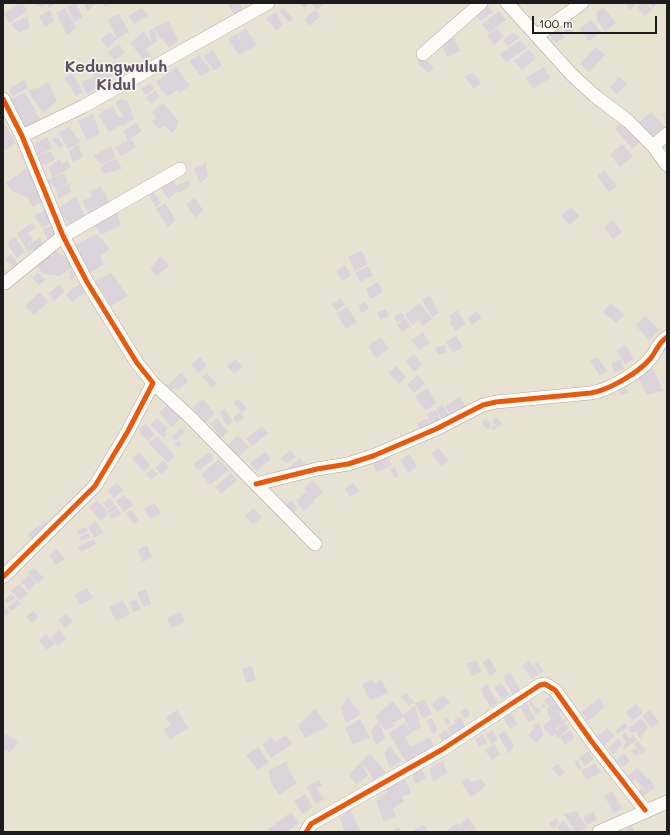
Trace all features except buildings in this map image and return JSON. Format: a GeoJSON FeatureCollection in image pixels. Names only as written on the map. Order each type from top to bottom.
{"type":"FeatureCollection","features":[{"type":"Feature","properties":{"kind":"street"},"geometry":{"type":"LineString","coordinates":[[22,136],[84,106],[268,3]]}},
{"type":"Feature","properties":{"kind":"street"},"geometry":{"type":"LineString","coordinates":[[423,54],[481,3]]}},
{"type":"Feature","properties":{"kind":"street"},"geometry":{"type":"LineString","coordinates":[[508,3],[572,75],[595,96],[628,121],[653,146],[667,165]]}},
{"type":"Feature","properties":{"kind":"street"},"geometry":{"type":"LineString","coordinates":[[538,35],[582,3]]}},
{"type":"Feature","properties":{"kind":"street"},"geometry":{"type":"LineString","coordinates":[[3,99],[22,136],[63,236],[87,282],[138,363],[153,383],[190,417],[316,544]]}},
{"type":"Feature","properties":{"kind":"street"},"geometry":{"type":"LineString","coordinates":[[653,146],[667,134]]}},
{"type":"Feature","properties":{"kind":"street"},"geometry":{"type":"LineString","coordinates":[[5,283],[63,236],[180,169]]}},
{"type":"Feature","properties":{"kind":"street"},"geometry":{"type":"LineString","coordinates":[[256,484],[318,469],[348,464],[373,456],[436,430],[483,405],[496,402],[600,392],[643,365],[651,358],[658,345],[667,337]]}},
{"type":"Feature","properties":{"kind":"street"},"geometry":{"type":"LineString","coordinates":[[3,577],[95,486],[128,431],[153,383]]}},
{"type":"Feature","properties":{"kind":"street"},"geometry":{"type":"LineString","coordinates":[[306,832],[311,824],[442,749],[540,684],[545,684],[555,690],[592,742],[645,810]]}},
{"type":"Feature","properties":{"kind":"street"},"geometry":{"type":"LineString","coordinates":[[599,832],[645,810],[667,802]]}},
{"type":"Feature","properties":{"kind":"cycle path"},"geometry":{"type":"LineString","coordinates":[[3,99],[22,136],[63,236],[87,282],[137,363],[153,383],[128,431],[95,486],[3,577]]}},
{"type":"Feature","properties":{"kind":"cycle path"},"geometry":{"type":"LineString","coordinates":[[256,484],[317,469],[348,464],[373,456],[436,429],[483,405],[496,402],[591,393],[598,391],[614,385],[638,370],[650,359],[661,342],[667,337]]}},
{"type":"Feature","properties":{"kind":"cycle path"},"geometry":{"type":"LineString","coordinates":[[306,832],[311,824],[443,749],[540,685],[545,684],[555,690],[592,742],[645,810]]}},
{"type":"Feature","properties":{"kind":"district","name":"Kedungwuluh Kidul"},"geometry":{"type":"Point","coordinates":[116,76]}}]}
